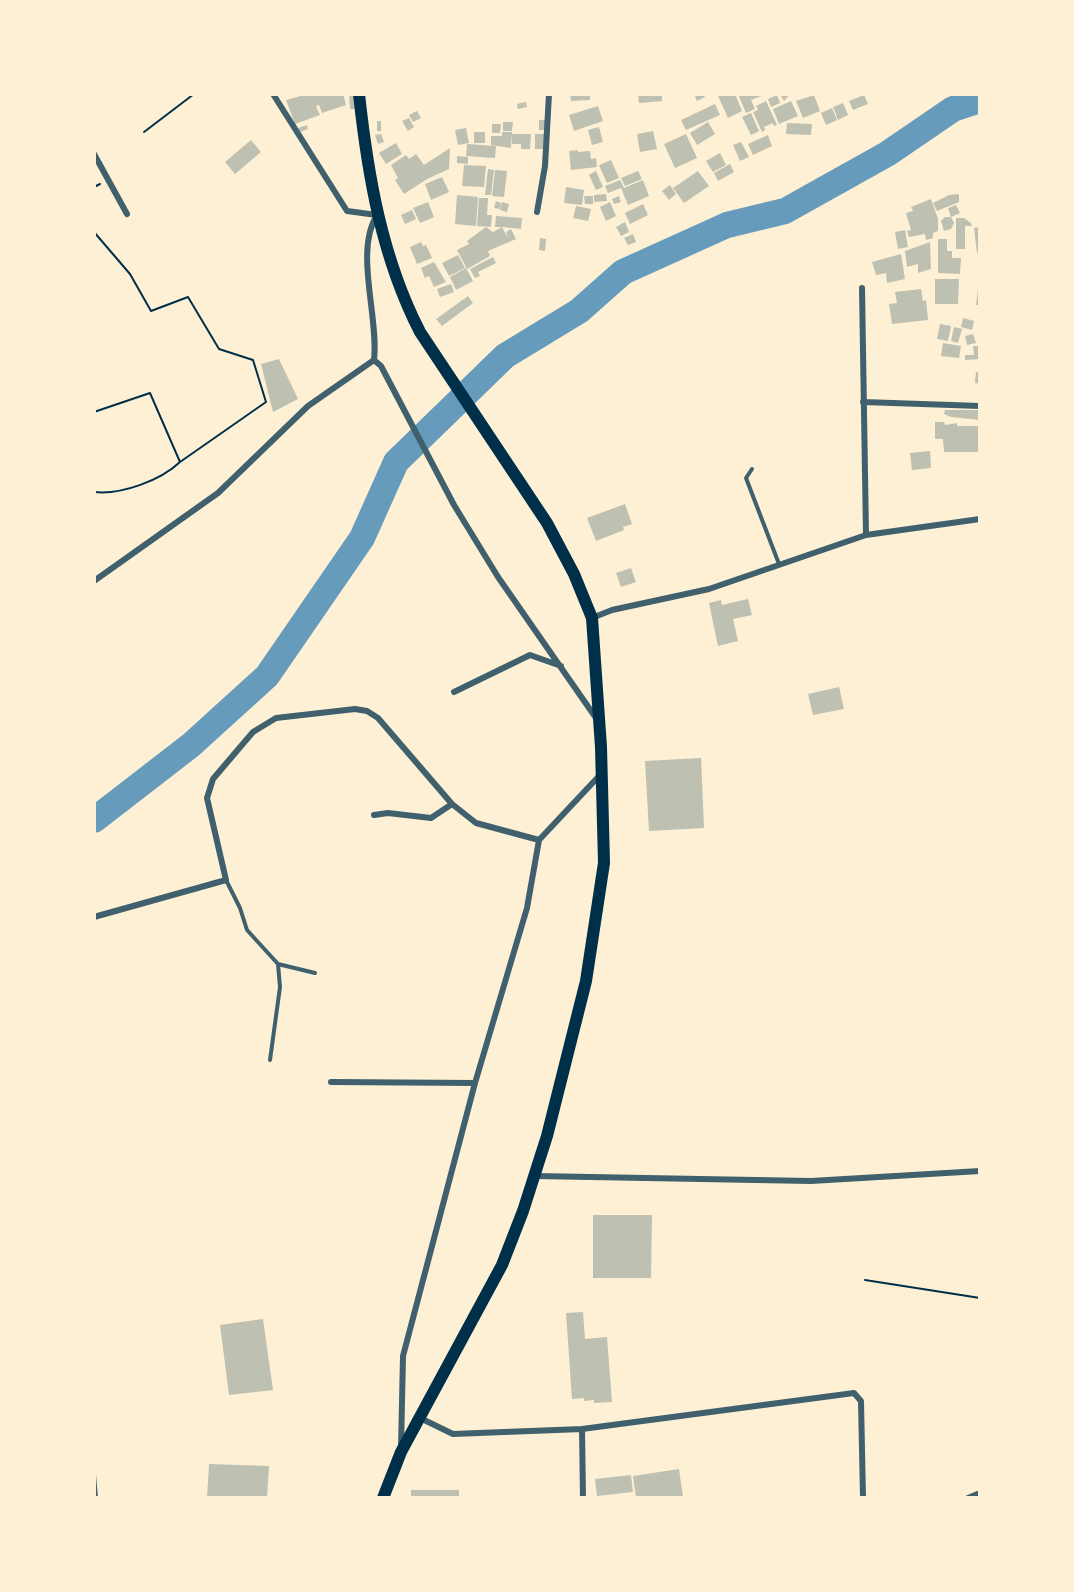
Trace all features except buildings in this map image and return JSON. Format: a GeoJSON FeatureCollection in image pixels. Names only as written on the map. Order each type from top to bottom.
{"type":"FeatureCollection","features":[{"type":"Feature","properties":{"kind":"main road"},"geometry":{"type":"LineString","coordinates":[[359,94],[377,215],[408,309],[420,332],[547,523],[574,574],[592,618],[603,772],[604,863],[586,981],[534,1176],[502,1265],[400,1452],[383,1497]]}},
{"type":"Feature","properties":{"kind":"street"},"geometry":{"type":"LineString","coordinates":[[94,581],[181,522],[218,493],[308,406],[374,360],[376,340],[368,248],[369,228],[377,215],[347,211],[273,94]]}},
{"type":"Feature","properties":{"kind":"street"},"geometry":{"type":"LineString","coordinates":[[537,212],[545,166],[549,94]]}},
{"type":"Feature","properties":{"kind":"street"},"geometry":{"type":"LineString","coordinates":[[94,154],[127,214]]}},
{"type":"Feature","properties":{"kind":"street"},"geometry":{"type":"LineString","coordinates":[[862,288],[866,535]]}},
{"type":"Feature","properties":{"kind":"street"},"geometry":{"type":"LineString","coordinates":[[374,360],[381,366],[454,506],[498,577],[600,724]]}},
{"type":"Feature","properties":{"kind":"street"},"geometry":{"type":"LineString","coordinates":[[863,402],[980,406]]}},
{"type":"Feature","properties":{"kind":"street"},"geometry":{"type":"LineString","coordinates":[[592,618],[612,610],[709,589],[866,535],[980,519]]}},
{"type":"Feature","properties":{"kind":"street"},"geometry":{"type":"LineString","coordinates":[[454,692],[530,655],[561,666]]}},
{"type":"Feature","properties":{"kind":"street"},"geometry":{"type":"LineString","coordinates":[[94,917],[226,880],[207,798],[208,788],[253,732],[276,718],[356,709],[367,711],[378,718],[452,804],[476,823],[539,840]]}},
{"type":"Feature","properties":{"kind":"street"},"geometry":{"type":"LineString","coordinates":[[400,1452],[403,1356],[475,1083],[527,909],[539,840],[603,772]]}},
{"type":"Feature","properties":{"kind":"street"},"geometry":{"type":"LineString","coordinates":[[374,815],[388,813],[431,818],[452,804]]}},
{"type":"Feature","properties":{"kind":"street"},"geometry":{"type":"LineString","coordinates":[[331,1082],[475,1083]]}},
{"type":"Feature","properties":{"kind":"street"},"geometry":{"type":"LineString","coordinates":[[534,1176],[811,1181],[980,1171]]}},
{"type":"Feature","properties":{"kind":"street"},"geometry":{"type":"LineString","coordinates":[[420,1418],[453,1434],[582,1429],[854,1393],[861,1401],[863,1497]]}},
{"type":"Feature","properties":{"kind":"street"},"geometry":{"type":"LineString","coordinates":[[582,1429],[583,1497]]}},
{"type":"Feature","properties":{"kind":"street"},"geometry":{"type":"LineString","coordinates":[[968,1497],[980,1493]]}},
{"type":"Feature","properties":{"kind":"lane"},"geometry":{"type":"LineString","coordinates":[[752,469],[746,477],[779,565]]}},
{"type":"Feature","properties":{"kind":"lane"},"geometry":{"type":"LineString","coordinates":[[226,880],[240,908],[246,930],[278,964],[315,973]]}},
{"type":"Feature","properties":{"kind":"lane"},"geometry":{"type":"LineString","coordinates":[[270,1060],[280,987],[278,964]]}},
{"type":"Feature","properties":{"kind":"lane"},"geometry":{"type":"LineString","coordinates":[[94,1475],[96,1497]]}},
{"type":"Feature","properties":{"kind":"path"},"geometry":{"type":"LineString","coordinates":[[144,132],[194,94]]}},
{"type":"Feature","properties":{"kind":"path"},"geometry":{"type":"LineString","coordinates":[[94,232],[130,274],[151,311],[188,297],[219,350],[253,360],[266,402],[180,462],[167,475],[107,493],[94,492]]}},
{"type":"Feature","properties":{"kind":"path"},"geometry":{"type":"LineString","coordinates":[[94,412],[150,393],[180,462]]}},
{"type":"Feature","properties":{"kind":"path"},"geometry":{"type":"LineString","coordinates":[[865,1280],[980,1298]]}},
{"type":"Feature","properties":{"kind":"waterway"},"geometry":{"type":"LineString","coordinates":[[94,820],[191,745],[267,676],[362,538],[396,462],[505,356],[579,311],[623,272],[727,225],[785,211],[887,154],[953,109],[980,100]]}}]}
